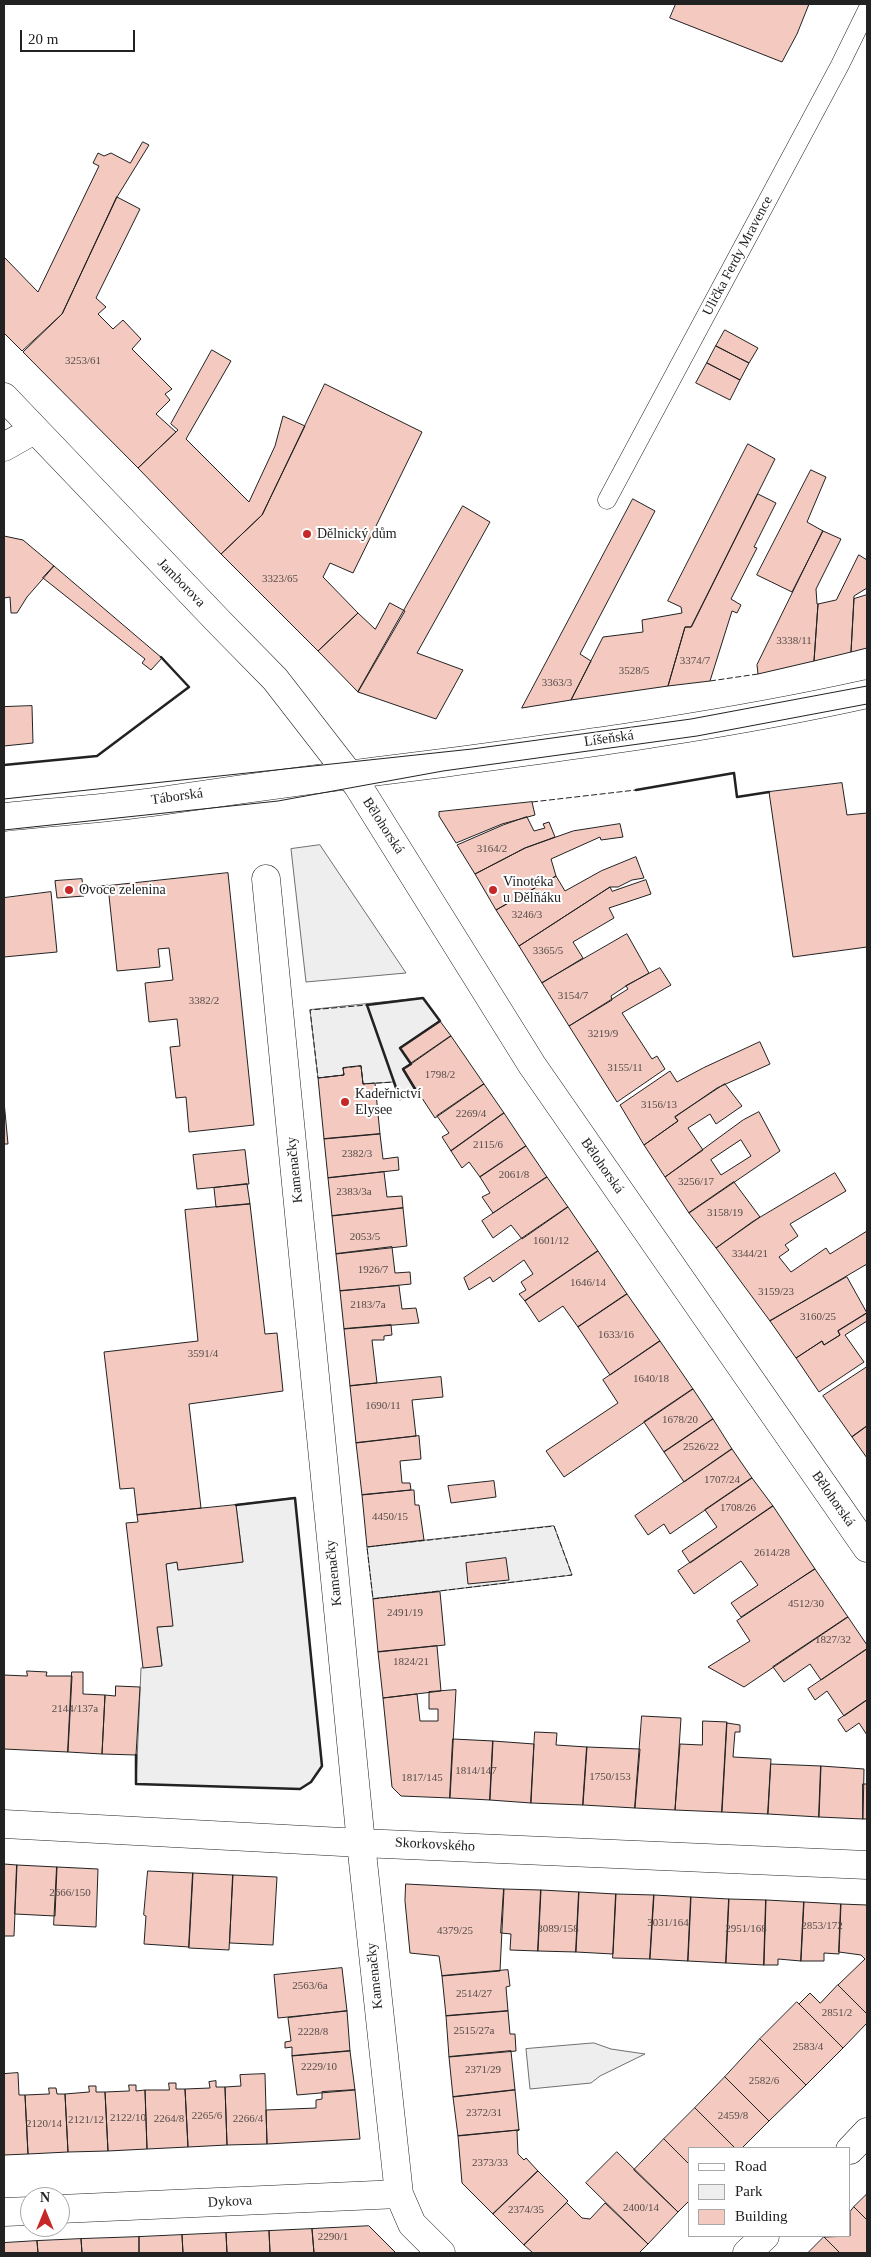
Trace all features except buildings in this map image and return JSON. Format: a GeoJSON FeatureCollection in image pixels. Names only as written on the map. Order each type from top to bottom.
{"type":"FeatureCollection","features":[{"type":"Feature","properties":{"kind":"street","name":"Jamborova"},"geometry":{"type":"LineString","coordinates":[[4,397],[257,658],[350,776]]}},
{"type":"Feature","properties":{"kind":"street"},"geometry":{"type":"LineString","coordinates":[[4,447],[34,430]]}},
{"type":"Feature","properties":{"kind":"street","name":"Líšeňská"},"geometry":{"type":"LineString","coordinates":[[350,776],[686,728],[867,694]]}},
{"type":"Feature","properties":{"kind":"street","name":"Táborská"},"geometry":{"type":"LineString","coordinates":[[4,817],[173,799],[219,791],[350,776]]}},
{"type":"Feature","properties":{"kind":"street","name":"Bělohorská"},"geometry":{"type":"LineString","coordinates":[[350,776],[388,832],[532,1065],[867,1548]]}},
{"type":"Feature","properties":{"kind":"street","name":"Kamenačky"},"geometry":{"type":"LineString","coordinates":[[266,879],[361,1843],[399,2194],[412,2224],[441,2253]]}},
{"type":"Feature","properties":{"kind":"street","name":"Skorkovského"},"geometry":{"type":"LineString","coordinates":[[4,1824],[361,1843],[867,1864]]}},
{"type":"Feature","properties":{"kind":"street"},"geometry":{"type":"LineString","coordinates":[[851,2149],[867,2132]]}},
{"type":"Feature","properties":{"kind":"street","name":"Dykova"},"geometry":{"type":"LineString","coordinates":[[70,2209],[399,2194]]}},
{"type":"Feature","properties":{"kind":"street"},"geometry":{"type":"LineString","coordinates":[[4,2212],[20,2211]]}},
{"type":"Feature","properties":{"kind":"street"},"geometry":{"type":"LineString","coordinates":[[747,2253],[764,2237]]}},
{"type":"Feature","properties":{"kind":"lane","name":"Ulička Ferdy Mravence"},"geometry":{"type":"LineString","coordinates":[[606,500],[840,65],[867,10]]}},
{"type":"Feature","properties":{"kind":"green space"},"geometry":{"type":"Polygon","coordinates":[[[320,845],[406,973],[306,982],[291,849],[320,845]]]}},
{"type":"Feature","properties":{"kind":"green space"},"geometry":{"type":"Polygon","coordinates":[[[423,998],[440,1021],[400,1048],[411,1064],[403,1070],[415,1089],[400,1099],[393,1082],[363,1084],[361,1066],[343,1068],[344,1075],[318,1078],[310,1010],[423,998]]]}},
{"type":"Feature","properties":{"kind":"green space"},"geometry":{"type":"Polygon","coordinates":[[[295,1498],[322,1766],[311,1782],[300,1789],[136,1784],[141,1668],[162,1665],[157,1627],[172,1626],[166,1564],[177,1562],[178,1570],[243,1562],[236,1505],[295,1498]]]}},
{"type":"Feature","properties":{"kind":"green space"},"geometry":{"type":"Polygon","coordinates":[[[554,1526],[572,1575],[373,1599],[367,1547],[554,1526]]]}},
{"type":"Feature","properties":{"kind":"green space"},"geometry":{"type":"Polygon","coordinates":[[[594,2043],[611,2049],[645,2054],[600,2076],[591,2083],[530,2089],[526,2049],[594,2043]]]}},
{"type":"Feature","properties":{"kind":"tram line"},"geometry":{"type":"LineString","coordinates":[[4,799],[472,749],[691,719],[867,686]]}},
{"type":"Feature","properties":{"kind":"tram line"},"geometry":{"type":"LineString","coordinates":[[4,830],[278,801],[443,771],[697,736],[867,704]]}},
{"type":"Feature","properties":{"kind":"fence"},"geometry":{"type":"LineString","coordinates":[[710,681],[758,674]]}},
{"type":"Feature","properties":{"kind":"fence"},"geometry":{"type":"LineString","coordinates":[[532,802],[636,790]]}},
{"type":"Feature","properties":{"kind":"fence"},"geometry":{"type":"LineString","coordinates":[[367,1005],[394,1082],[363,1084],[361,1066],[343,1068],[344,1075],[318,1078],[310,1010],[367,1005]]}},
{"type":"Feature","properties":{"kind":"fence"},"geometry":{"type":"LineString","coordinates":[[554,1526],[572,1575],[373,1599],[367,1547],[554,1526]]}},
{"type":"Feature","properties":{"kind":"wall"},"geometry":{"type":"LineString","coordinates":[[4,765],[97,756],[189,687],[161,657]]}},
{"type":"Feature","properties":{"kind":"wall"},"geometry":{"type":"LineString","coordinates":[[636,790],[734,773],[737,797],[769,792]]}},
{"type":"Feature","properties":{"kind":"wall"},"geometry":{"type":"LineString","coordinates":[[83,888],[108,886]]}},
{"type":"Feature","properties":{"kind":"wall"},"geometry":{"type":"LineString","coordinates":[[423,998],[440,1021],[400,1048],[411,1064],[403,1069],[415,1089],[400,1099],[367,1005],[423,998]]}},
{"type":"Feature","properties":{"kind":"wall"},"geometry":{"type":"LineString","coordinates":[[136,1755],[136,1784],[300,1789],[311,1782],[322,1766],[295,1498],[236,1505]]}},
{"type":"Feature","properties":{"kind":"place","name":"Dělnický dům"},"geometry":{"type":"Point","coordinates":[307,534]}},
{"type":"Feature","properties":{"kind":"place","name":"Ovoce zelenina"},"geometry":{"type":"Point","coordinates":[69,890]}},
{"type":"Feature","properties":{"kind":"place","name":"Vinotéka u Dělňáku"},"geometry":{"type":"Point","coordinates":[493,890]}},
{"type":"Feature","properties":{"kind":"place","name":"Kadeřnictví Elysee"},"geometry":{"type":"Point","coordinates":[345,1102]}}]}
